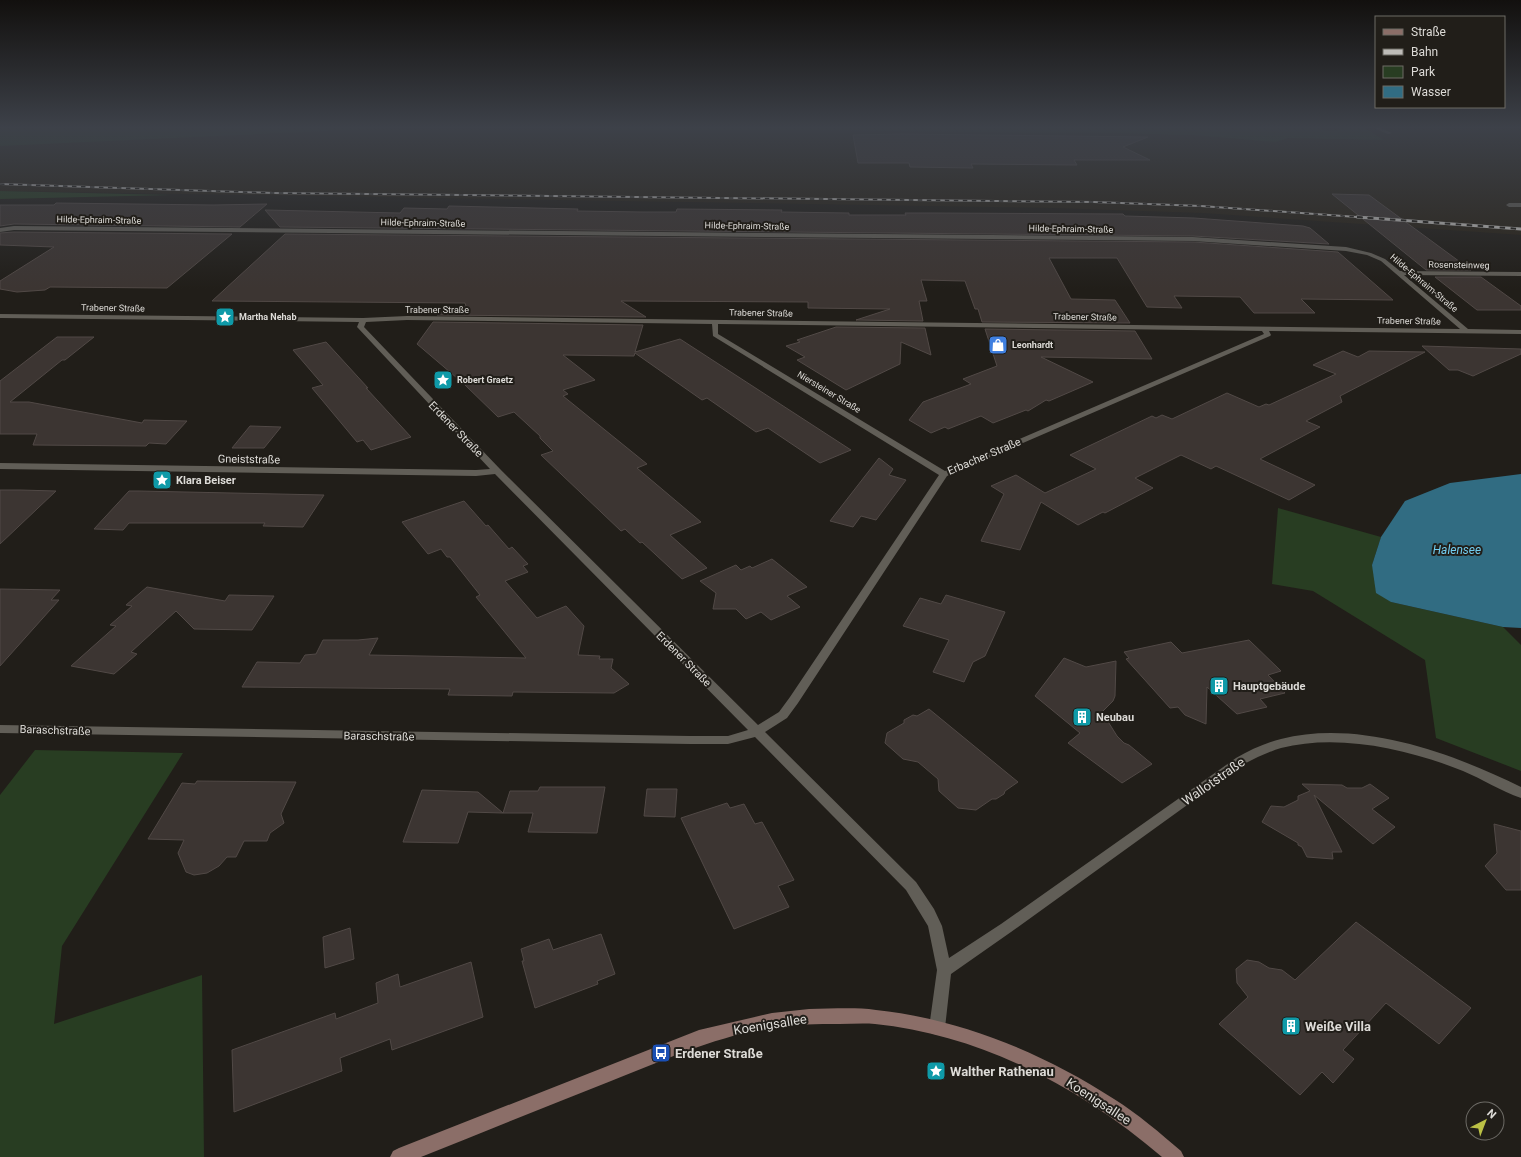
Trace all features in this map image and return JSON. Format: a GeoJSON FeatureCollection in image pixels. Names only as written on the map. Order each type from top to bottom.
{"type":"FeatureCollection","features":[{"type":"Feature","properties":{"kind":"main road","name":"Koenigsallee"},"geometry":{"type":"LineString","coordinates":[[400,1157],[699,1038],[748,1025],[796,1017],[875,1017],[937,1028],[981,1041],[1028,1060],[1072,1083],[1117,1110],[1175,1157]]}},
{"type":"Feature","properties":{"kind":"street"},"geometry":{"type":"LineString","coordinates":[[1509,205],[1521,205]]}},
{"type":"Feature","properties":{"kind":"street","name":"Hilde-Ephraim-Straße"},"geometry":{"type":"LineString","coordinates":[[0,230],[14,228],[1193,239],[1359,251],[1378,257],[1466,331]]}},
{"type":"Feature","properties":{"kind":"street","name":"Rosensteinweg"},"geometry":{"type":"LineString","coordinates":[[1397,273],[1521,274]]}},
{"type":"Feature","properties":{"kind":"street","name":"Trabener Straße"},"geometry":{"type":"LineString","coordinates":[[0,316],[363,320],[407,318],[1521,332]]}},
{"type":"Feature","properties":{"kind":"street","name":"Erdener Straße"},"geometry":{"type":"LineString","coordinates":[[363,320],[360,328],[497,471],[911,886],[929,913],[935,926],[944,970],[937,1028]]}},
{"type":"Feature","properties":{"kind":"street","name":"Niersteiner Straße"},"geometry":{"type":"LineString","coordinates":[[715,322],[715,335],[944,474]]}},
{"type":"Feature","properties":{"kind":"street","name":"Erbacher Straße"},"geometry":{"type":"LineString","coordinates":[[757,732],[783,715],[794,700],[944,474],[1268,335],[1264,328]]}},
{"type":"Feature","properties":{"kind":"street","name":"Gneiststraße"},"geometry":{"type":"LineString","coordinates":[[0,466],[476,473],[497,471]]}},
{"type":"Feature","properties":{"kind":"street","name":"Baraschstraße"},"geometry":{"type":"LineString","coordinates":[[0,729],[102,732],[690,740],[728,740],[757,732]]}},
{"type":"Feature","properties":{"kind":"street","name":"Wallotstraße"},"geometry":{"type":"LineString","coordinates":[[944,970],[1006,928],[1240,761],[1262,750],[1286,742],[1342,738],[1382,742],[1414,750],[1460,765],[1521,793]]}},
{"type":"Feature","properties":{"kind":"shaded area"},"geometry":{"type":"Polygon","coordinates":[[[0,181],[1521,181],[1521,235],[1202,213],[1052,208],[0,191],[0,181]]]}},
{"type":"Feature","properties":{"kind":"green space"},"geometry":{"type":"Polygon","coordinates":[[[0,191],[172,195],[0,199],[0,191]]]}},
{"type":"Feature","properties":{"kind":"green space"},"geometry":{"type":"Polygon","coordinates":[[[1278,508],[1381,537],[1372,565],[1391,602],[1503,627],[1521,645],[1521,771],[1436,738],[1425,660],[1313,591],[1272,584],[1278,508]]]}},
{"type":"Feature","properties":{"kind":"green space"},"geometry":{"type":"Polygon","coordinates":[[[35,750],[183,753],[62,946],[54,1024],[202,975],[204,1157],[0,1157],[0,795],[35,750]]]}},
{"type":"Feature","properties":{"kind":"water","name":"Halensee"},"geometry":{"type":"Polygon","coordinates":[[[1521,474],[1521,628],[1503,627],[1391,602],[1376,593],[1372,565],[1381,537],[1405,501],[1450,483],[1521,474]]]}},
{"type":"Feature","properties":{"kind":"building"},"geometry":{"type":"Polygon","coordinates":[[[1332,194],[1369,195],[1471,270],[1426,270],[1332,194]]]}},
{"type":"Feature","properties":{"kind":"building"},"geometry":{"type":"Polygon","coordinates":[[[56,203],[213,205],[267,204],[240,227],[14,224],[0,226],[0,205],[54,205],[56,203]]]}},
{"type":"Feature","properties":{"kind":"building"},"geometry":{"type":"Polygon","coordinates":[[[449,206],[642,212],[676,212],[677,209],[782,210],[781,212],[849,213],[849,215],[906,215],[905,213],[1123,214],[1125,216],[1194,218],[1303,226],[1310,228],[1329,244],[1193,236],[280,227],[265,210],[400,213],[404,208],[447,209],[449,206]]]}},
{"type":"Feature","properties":{"kind":"building"},"geometry":{"type":"Polygon","coordinates":[[[0,233],[232,234],[167,288],[50,287],[45,290],[17,292],[0,289],[0,281],[54,247],[0,245],[0,233]]]}},
{"type":"Feature","properties":{"kind":"building"},"geometry":{"type":"Polygon","coordinates":[[[285,234],[1193,242],[1338,252],[1393,300],[1301,299],[1315,313],[1254,313],[1240,297],[1174,296],[1182,308],[1147,307],[1117,258],[1049,258],[1071,299],[1115,300],[1130,323],[982,322],[978,309],[975,309],[965,281],[921,280],[927,301],[919,301],[923,321],[856,320],[890,309],[808,308],[808,302],[621,301],[646,317],[437,315],[439,313],[466,306],[465,303],[212,301],[285,234]]]}},
{"type":"Feature","properties":{"kind":"building"},"geometry":{"type":"Polygon","coordinates":[[[1435,277],[1481,277],[1521,306],[1521,310],[1477,310],[1435,277]]]}},
{"type":"Feature","properties":{"kind":"building"},"geometry":{"type":"Polygon","coordinates":[[[433,322],[643,325],[635,352],[680,339],[851,450],[820,463],[768,428],[756,432],[707,398],[702,400],[635,353],[634,356],[563,355],[595,380],[563,390],[568,394],[563,396],[647,464],[637,468],[701,522],[670,535],[707,568],[682,579],[642,542],[640,543],[625,529],[621,531],[541,455],[553,451],[540,438],[540,436],[514,412],[498,417],[464,384],[417,344],[433,322]]]}},
{"type":"Feature","properties":{"kind":"building"},"geometry":{"type":"Polygon","coordinates":[[[836,327],[925,328],[931,355],[901,342],[900,364],[846,390],[797,360],[805,357],[786,346],[800,342],[797,340],[836,327]]]}},
{"type":"Feature","properties":{"kind":"building"},"geometry":{"type":"Polygon","coordinates":[[[985,329],[1135,331],[1152,359],[1041,357],[1093,382],[1049,401],[1046,400],[1028,411],[1026,410],[993,423],[981,416],[948,429],[945,427],[931,433],[909,420],[923,402],[971,384],[963,379],[997,366],[985,329]]]}},
{"type":"Feature","properties":{"kind":"building"},"geometry":{"type":"Polygon","coordinates":[[[57,337],[94,337],[65,360],[62,360],[10,402],[29,402],[142,423],[144,420],[187,421],[166,444],[149,443],[146,446],[33,445],[37,434],[0,434],[0,381],[57,337]]]}},
{"type":"Feature","properties":{"kind":"building"},"geometry":{"type":"Polygon","coordinates":[[[326,342],[411,437],[371,450],[363,440],[357,442],[312,388],[323,385],[293,350],[326,342]]]}},
{"type":"Feature","properties":{"kind":"building"},"geometry":{"type":"Polygon","coordinates":[[[1422,346],[1521,349],[1521,354],[1473,376],[1458,370],[1449,370],[1422,346]]]}},
{"type":"Feature","properties":{"kind":"building"},"geometry":{"type":"Polygon","coordinates":[[[1343,351],[1358,357],[1369,351],[1425,352],[1340,396],[1342,402],[1306,421],[1320,427],[1260,459],[1315,485],[1289,500],[1216,466],[1211,469],[1181,455],[1135,478],[1153,488],[1078,525],[1041,502],[1020,550],[981,541],[1004,494],[991,486],[1016,475],[1045,493],[1096,469],[1070,455],[1152,416],[1156,418],[1162,415],[1172,419],[1227,393],[1259,407],[1266,404],[1269,405],[1336,374],[1313,365],[1343,351]]]}},
{"type":"Feature","properties":{"kind":"building"},"geometry":{"type":"Polygon","coordinates":[[[250,426],[281,427],[264,448],[232,448],[250,426]]]}},
{"type":"Feature","properties":{"kind":"building"},"geometry":{"type":"Polygon","coordinates":[[[879,458],[893,469],[889,475],[906,480],[876,520],[861,516],[853,527],[830,521],[879,458]]]}},
{"type":"Feature","properties":{"kind":"building"},"geometry":{"type":"Polygon","coordinates":[[[0,490],[20,490],[56,491],[0,544],[0,490]]]}},
{"type":"Feature","properties":{"kind":"building"},"geometry":{"type":"Polygon","coordinates":[[[129,491],[324,495],[303,527],[263,526],[265,523],[129,523],[123,530],[94,529],[129,491]]]}},
{"type":"Feature","properties":{"kind":"building"},"geometry":{"type":"Polygon","coordinates":[[[464,501],[509,549],[512,547],[528,564],[523,566],[528,572],[505,581],[537,618],[566,606],[584,626],[578,655],[600,656],[599,659],[613,659],[611,668],[629,684],[614,693],[513,692],[512,696],[448,695],[450,689],[242,687],[257,662],[300,663],[305,655],[316,654],[323,640],[358,640],[378,638],[369,655],[526,658],[476,597],[480,595],[450,557],[447,557],[441,549],[428,554],[402,522],[464,501]]]}},
{"type":"Feature","properties":{"kind":"building"},"geometry":{"type":"Polygon","coordinates":[[[772,559],[807,587],[787,596],[800,607],[771,620],[761,612],[746,619],[736,609],[713,609],[716,593],[700,581],[736,565],[741,570],[750,566],[752,568],[772,559]]]}},
{"type":"Feature","properties":{"kind":"building"},"geometry":{"type":"Polygon","coordinates":[[[147,587],[225,601],[229,595],[274,596],[252,630],[194,629],[176,611],[131,652],[137,654],[114,674],[71,666],[116,626],[110,625],[132,606],[126,605],[147,587]]]}},
{"type":"Feature","properties":{"kind":"building"},"geometry":{"type":"Polygon","coordinates":[[[0,589],[60,590],[51,600],[59,600],[0,666],[0,589]]]}},
{"type":"Feature","properties":{"kind":"building"},"geometry":{"type":"Polygon","coordinates":[[[946,595],[1005,612],[985,656],[973,662],[964,682],[933,672],[949,640],[903,626],[920,598],[941,604],[946,595]]]}},
{"type":"Feature","properties":{"kind":"building","name":"Hauptgebäude"},"geometry":{"type":"Polygon","coordinates":[[[1249,640],[1281,671],[1268,675],[1285,693],[1260,699],[1267,707],[1237,714],[1207,687],[1206,724],[1185,715],[1178,707],[1170,708],[1126,659],[1129,658],[1124,652],[1171,642],[1182,653],[1249,640]]]}},
{"type":"Feature","properties":{"kind":"building","name":"Neubau"},"geometry":{"type":"Polygon","coordinates":[[[1064,658],[1086,667],[1116,661],[1115,696],[1113,701],[1102,712],[1117,736],[1152,764],[1122,783],[1068,743],[1080,733],[1035,696],[1064,658]]]}},
{"type":"Feature","properties":{"kind":"building"},"geometry":{"type":"Polygon","coordinates":[[[929,709],[1018,782],[1005,791],[1004,794],[996,799],[992,799],[976,810],[958,808],[939,791],[938,779],[918,762],[903,759],[885,743],[887,733],[904,723],[904,720],[913,715],[917,716],[929,709]]]}},
{"type":"Feature","properties":{"kind":"building"},"geometry":{"type":"Polygon","coordinates":[[[197,781],[296,782],[281,814],[284,823],[270,833],[267,841],[244,841],[236,857],[227,857],[219,866],[207,873],[194,875],[186,872],[178,853],[184,840],[148,839],[182,783],[195,784],[197,781]]]}},
{"type":"Feature","properties":{"kind":"building"},"geometry":{"type":"Polygon","coordinates":[[[1302,784],[1342,785],[1347,788],[1362,788],[1370,784],[1389,798],[1372,809],[1395,827],[1373,844],[1314,795],[1342,852],[1332,852],[1333,859],[1307,857],[1302,847],[1298,845],[1298,843],[1262,822],[1271,806],[1284,807],[1298,800],[1298,796],[1310,791],[1302,784]]]}},
{"type":"Feature","properties":{"kind":"building"},"geometry":{"type":"Polygon","coordinates":[[[540,787],[605,787],[597,833],[528,832],[533,813],[503,813],[510,791],[538,791],[540,787]]]}},
{"type":"Feature","properties":{"kind":"building"},"geometry":{"type":"Polygon","coordinates":[[[647,789],[677,789],[675,817],[644,816],[647,789]]]}},
{"type":"Feature","properties":{"kind":"building"},"geometry":{"type":"Polygon","coordinates":[[[422,790],[478,792],[503,813],[468,812],[458,843],[403,842],[422,790]]]}},
{"type":"Feature","properties":{"kind":"building"},"geometry":{"type":"Polygon","coordinates":[[[727,803],[730,808],[744,804],[755,824],[762,822],[794,880],[778,886],[789,907],[734,929],[681,818],[727,803]]]}},
{"type":"Feature","properties":{"kind":"building"},"geometry":{"type":"Polygon","coordinates":[[[1494,824],[1521,831],[1521,890],[1506,890],[1485,866],[1497,853],[1494,824]]]}},
{"type":"Feature","properties":{"kind":"building"},"geometry":{"type":"Polygon","coordinates":[[[1356,922],[1471,1008],[1439,1044],[1386,1003],[1343,1050],[1354,1059],[1333,1083],[1322,1072],[1300,1095],[1219,1024],[1248,997],[1237,983],[1236,969],[1247,960],[1259,962],[1269,968],[1282,970],[1295,980],[1356,922]]]}},
{"type":"Feature","properties":{"kind":"building"},"geometry":{"type":"Polygon","coordinates":[[[350,928],[354,959],[325,968],[323,937],[350,928]]]}},
{"type":"Feature","properties":{"kind":"building"},"geometry":{"type":"Polygon","coordinates":[[[601,934],[615,974],[597,981],[598,984],[535,1008],[522,961],[524,961],[521,949],[549,939],[553,950],[601,934]]]}},
{"type":"Feature","properties":{"kind":"building"},"geometry":{"type":"Polygon","coordinates":[[[471,962],[483,1017],[392,1050],[390,1039],[340,1058],[342,1071],[234,1112],[232,1050],[335,1013],[336,1019],[378,1003],[376,983],[398,974],[400,987],[471,962]]]}},
{"type":"Feature","properties":{"kind":"railway"},"geometry":{"type":"LineString","coordinates":[[0,184],[273,193],[1094,202],[1201,206],[1362,217]]}},
{"type":"Feature","properties":{"kind":"railway"},"geometry":{"type":"LineString","coordinates":[[1357,217],[1362,217]]}},
{"type":"Feature","properties":{"kind":"railway"},"geometry":{"type":"LineString","coordinates":[[1362,217],[1371,218]]}},
{"type":"Feature","properties":{"kind":"railway"},"geometry":{"type":"LineString","coordinates":[[1362,217],[1521,229]]}},
{"type":"Feature","properties":{"kind":"place","name":"Martha Nehab"},"geometry":{"type":"Point","coordinates":[225,317]}},
{"type":"Feature","properties":{"kind":"place","name":"Leonhardt"},"geometry":{"type":"Point","coordinates":[998,345]}},
{"type":"Feature","properties":{"kind":"place","name":"Robert Graetz"},"geometry":{"type":"Point","coordinates":[443,380]}},
{"type":"Feature","properties":{"kind":"place","name":"Klara Beiser"},"geometry":{"type":"Point","coordinates":[162,480]}},
{"type":"Feature","properties":{"kind":"place","name":"Hauptgebäude"},"geometry":{"type":"Point","coordinates":[1219,686]}},
{"type":"Feature","properties":{"kind":"place","name":"Neubau"},"geometry":{"type":"Point","coordinates":[1082,717]}},
{"type":"Feature","properties":{"kind":"place","name":"Weiße Villa"},"geometry":{"type":"Point","coordinates":[1291,1026]}},
{"type":"Feature","properties":{"kind":"place","name":"Erdener Straße"},"geometry":{"type":"Point","coordinates":[661,1053]}},
{"type":"Feature","properties":{"kind":"place","name":"Walther Rathenau"},"geometry":{"type":"Point","coordinates":[936,1071]}}]}
